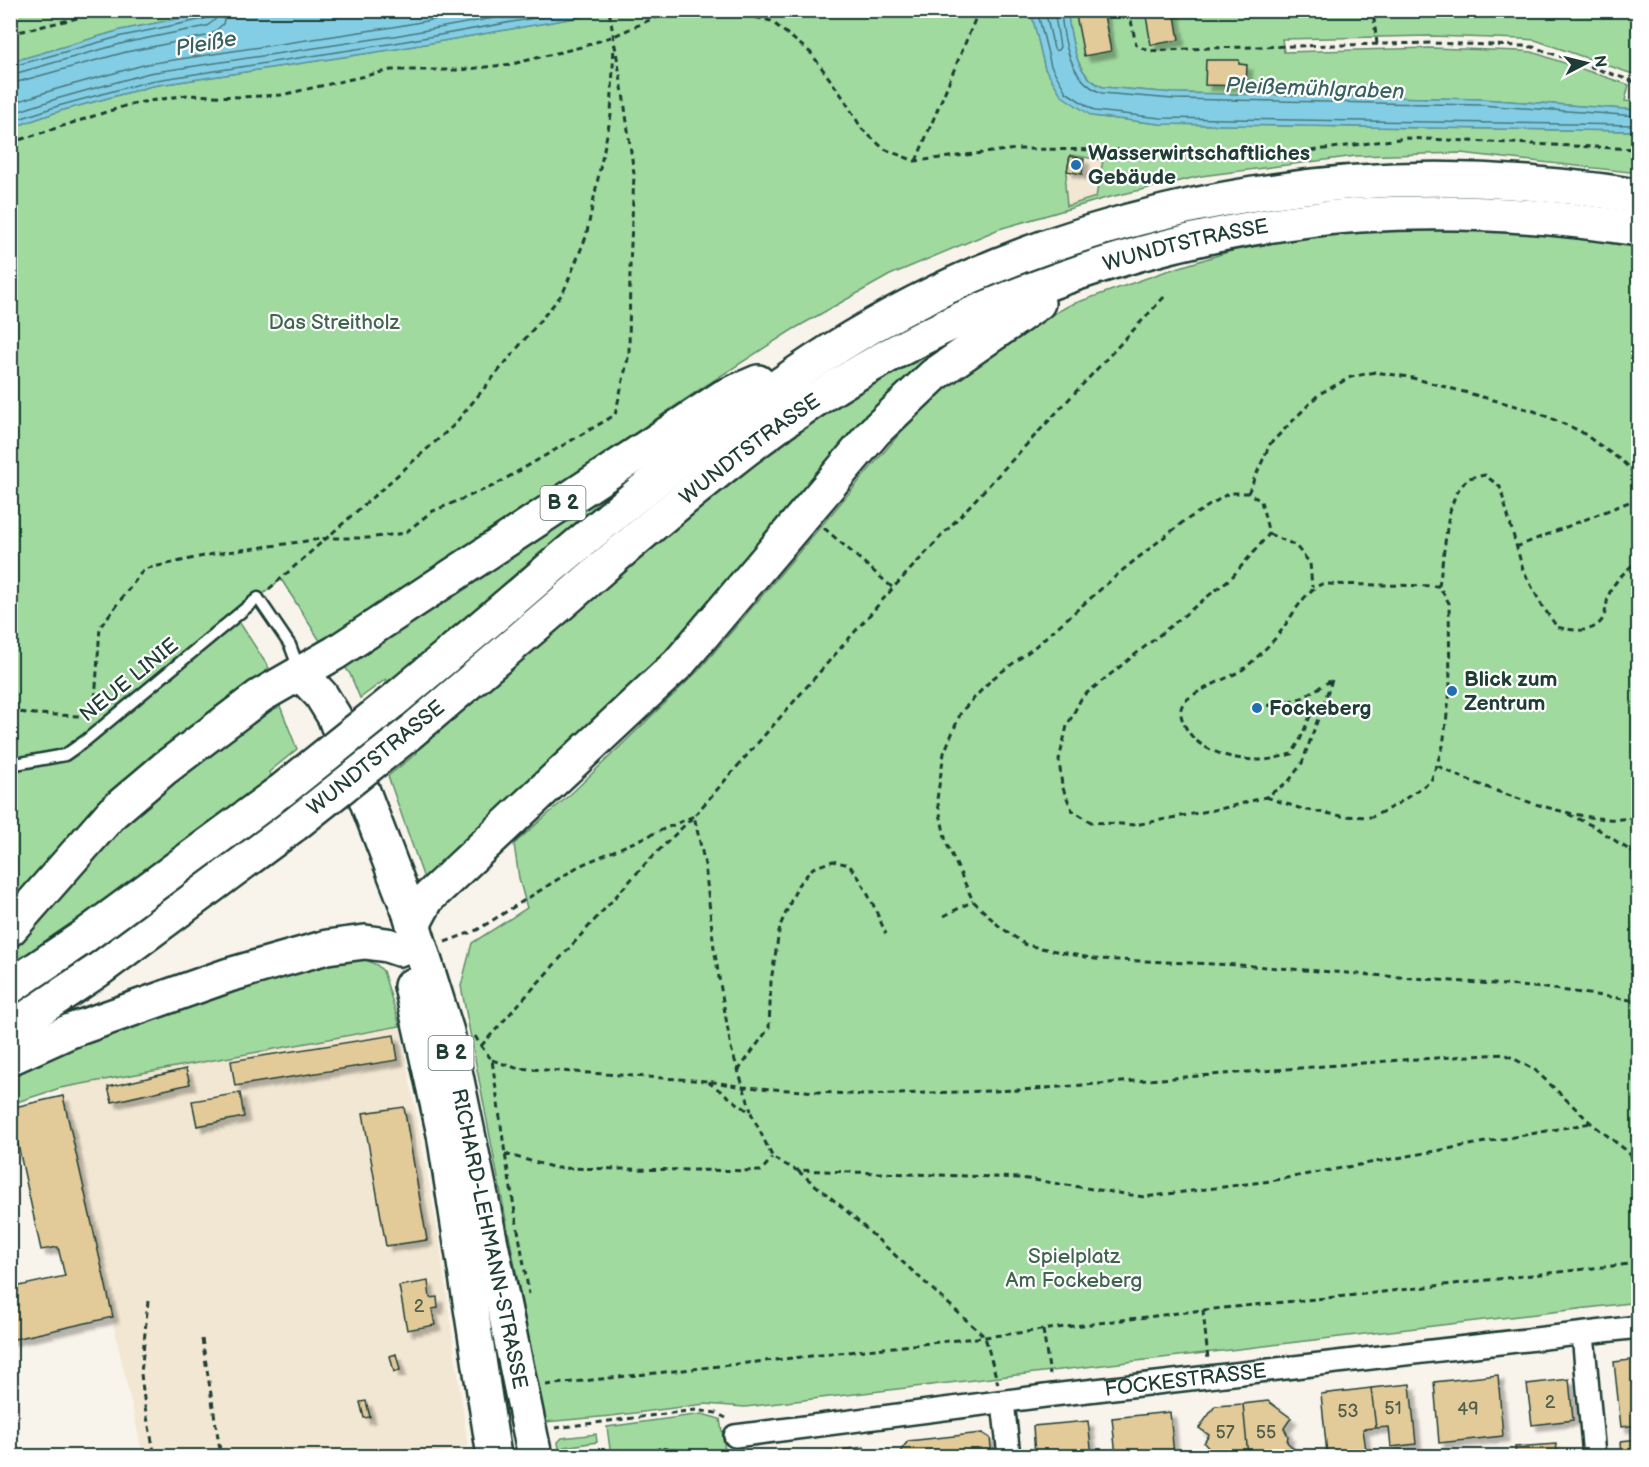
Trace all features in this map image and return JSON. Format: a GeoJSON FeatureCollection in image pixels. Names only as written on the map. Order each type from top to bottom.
{"type":"FeatureCollection","features":[{"type":"Feature","properties":{"kind":"main road","name":"WUNDTSTRASSE"},"geometry":{"type":"LineString","coordinates":[[10,987],[138,898],[281,791],[392,702],[698,444],[748,406],[834,349],[897,313],[1004,263],[1112,226],[1167,211],[1276,191],[1364,182],[1458,180],[1562,186],[1634,195]]}},
{"type":"Feature","properties":{"kind":"main road","name":"WUNDTSTRASSE"},"geometry":{"type":"LineString","coordinates":[[10,1029],[115,957],[294,825],[406,736],[735,457],[863,370],[954,323],[1000,302],[1088,270],[1149,252],[1226,234],[1300,222],[1361,215],[1464,213],[1554,219],[1638,229]]}},
{"type":"Feature","properties":{"kind":"main road"},"geometry":{"type":"LineString","coordinates":[[10,1058],[70,1031],[229,975],[327,947],[365,942],[387,945],[406,937],[427,900],[679,663],[875,431],[934,375],[1006,323],[1088,270]]}},
{"type":"Feature","properties":{"kind":"main road","name":"B 2"},"geometry":{"type":"LineString","coordinates":[[10,929],[112,813],[165,768],[260,696],[335,653],[723,397],[834,349]]}},
{"type":"Feature","properties":{"kind":"main road","name":"RICHARD-LEHMANN-STRASSE"},"geometry":{"type":"LineString","coordinates":[[300,673],[321,695],[334,716],[406,937],[447,1032],[536,1449]]}},
{"type":"Feature","properties":{"kind":"main road","name":"RICHARD-LEHMANN-STRASSE"},"geometry":{"type":"LineString","coordinates":[[406,937],[411,987],[444,1134],[494,1456]]}},
{"type":"Feature","properties":{"kind":"street","name":"FOCKESTRASSE"},"geometry":{"type":"LineString","coordinates":[[735,1436],[1638,1327]]}},
{"type":"Feature","properties":{"kind":"street"},"geometry":{"type":"LineString","coordinates":[[1583,1334],[1594,1456]]}},
{"type":"Feature","properties":{"kind":"street"},"geometry":{"type":"LineString","coordinates":[[1003,1402],[1009,1456]]}},
{"type":"Feature","properties":{"kind":"lane"},"geometry":{"type":"LineString","coordinates":[[258,598],[290,645],[300,673]]}},
{"type":"Feature","properties":{"kind":"lane","name":"NEUE LINIE"},"geometry":{"type":"LineString","coordinates":[[10,765],[65,755],[258,598]]}},
{"type":"Feature","properties":{"kind":"path"},"geometry":{"type":"LineString","coordinates":[[10,34],[111,10]]}},
{"type":"Feature","properties":{"kind":"path"},"geometry":{"type":"LineString","coordinates":[[10,711],[81,716],[94,700],[100,627],[144,569],[213,554],[328,538],[368,538],[405,533],[431,512],[493,486],[615,415],[629,354],[634,174],[609,10]]}},
{"type":"Feature","properties":{"kind":"path"},"geometry":{"type":"LineString","coordinates":[[10,143],[132,104],[187,95],[240,97],[281,95],[391,70],[460,70],[512,64],[580,47],[614,36],[654,18],[682,10]]}},
{"type":"Feature","properties":{"kind":"path"},"geometry":{"type":"LineString","coordinates":[[725,10],[771,21],[812,53],[862,129],[884,149],[915,161],[1017,149],[1126,150],[1264,157],[1407,138],[1638,149]]}},
{"type":"Feature","properties":{"kind":"path"},"geometry":{"type":"LineString","coordinates":[[915,161],[979,10]]}},
{"type":"Feature","properties":{"kind":"path"},"geometry":{"type":"LineString","coordinates":[[1129,10],[1136,45],[1149,51],[1218,47],[1431,43],[1533,47],[1638,83]]}},
{"type":"Feature","properties":{"kind":"path"},"geometry":{"type":"LineString","coordinates":[[1377,10],[1372,11],[1377,44]]}},
{"type":"Feature","properties":{"kind":"path"},"geometry":{"type":"LineString","coordinates":[[258,598],[453,426],[563,293],[586,237],[611,115],[614,36]]}},
{"type":"Feature","properties":{"kind":"path"},"geometry":{"type":"LineString","coordinates":[[481,1047],[646,862],[694,816],[893,588],[1166,296]]}},
{"type":"Feature","properties":{"kind":"path"},"geometry":{"type":"LineString","coordinates":[[1248,493],[1270,444],[1318,394],[1351,376],[1375,372],[1409,377],[1534,411],[1580,431],[1623,462],[1638,477]]}},
{"type":"Feature","properties":{"kind":"path"},"geometry":{"type":"LineString","coordinates":[[1266,797],[1302,809],[1342,816],[1372,817],[1396,805],[1431,781],[1443,746],[1450,691],[1449,603],[1439,586],[1449,514],[1456,493],[1468,478],[1485,475],[1500,487],[1523,570],[1541,604],[1557,627],[1579,631],[1591,628],[1602,620],[1610,591],[1638,560]]}},
{"type":"Feature","properties":{"kind":"path"},"geometry":{"type":"LineString","coordinates":[[1269,534],[1261,501],[1248,493],[1228,493],[1183,522],[1124,568],[1031,650],[992,679],[961,712],[944,753],[938,799],[946,842],[973,901],[999,926],[1026,945],[1095,959],[1239,965],[1546,988],[1638,1000]]}},
{"type":"Feature","properties":{"kind":"path"},"geometry":{"type":"LineString","coordinates":[[1516,547],[1634,500],[1638,501]]}},
{"type":"Feature","properties":{"kind":"path"},"geometry":{"type":"LineString","coordinates":[[807,513],[893,588]]}},
{"type":"Feature","properties":{"kind":"path"},"geometry":{"type":"LineString","coordinates":[[1269,534],[1295,545],[1311,562],[1312,588]]}},
{"type":"Feature","properties":{"kind":"path"},"geometry":{"type":"LineString","coordinates":[[1257,708],[1302,698],[1332,680],[1302,763],[1289,781],[1266,797],[1229,807],[1135,825],[1091,822],[1072,810],[1062,786],[1059,760],[1067,726],[1082,697],[1232,577],[1269,534]]}},
{"type":"Feature","properties":{"kind":"path"},"geometry":{"type":"LineString","coordinates":[[1322,708],[1313,709],[1292,754],[1266,760],[1241,758],[1206,748],[1186,729],[1180,715],[1182,704],[1192,696],[1245,668],[1280,634],[1312,588],[1322,584],[1439,586]]}},
{"type":"Feature","properties":{"kind":"path"},"geometry":{"type":"LineString","coordinates":[[1438,766],[1503,793],[1562,811],[1600,819],[1632,819],[1638,815]]}},
{"type":"Feature","properties":{"kind":"path"},"geometry":{"type":"LineString","coordinates":[[1562,811],[1595,827],[1638,856]]}},
{"type":"Feature","properties":{"kind":"path"},"geometry":{"type":"LineString","coordinates":[[442,943],[477,930],[579,866],[694,816]]}},
{"type":"Feature","properties":{"kind":"path"},"geometry":{"type":"LineString","coordinates":[[694,816],[705,865],[714,948],[731,1048],[751,1113],[772,1158],[796,1170],[841,1206],[985,1337],[1003,1402]]}},
{"type":"Feature","properties":{"kind":"path"},"geometry":{"type":"LineString","coordinates":[[738,1071],[769,1028],[771,981],[780,926],[798,885],[813,868],[833,861],[849,865],[872,902],[886,934]]}},
{"type":"Feature","properties":{"kind":"path"},"geometry":{"type":"LineString","coordinates":[[944,916],[973,901]]}},
{"type":"Feature","properties":{"kind":"path"},"geometry":{"type":"LineString","coordinates":[[492,1060],[516,1068],[707,1081],[742,1087],[864,1095],[1020,1090],[1505,1054],[1535,1070],[1591,1123],[1627,1151],[1638,1164]]}},
{"type":"Feature","properties":{"kind":"path"},"geometry":{"type":"LineString","coordinates":[[707,1081],[751,1113]]}},
{"type":"Feature","properties":{"kind":"path"},"geometry":{"type":"LineString","coordinates":[[796,1170],[1020,1178],[1144,1197],[1270,1181],[1591,1123]]}},
{"type":"Feature","properties":{"kind":"path"},"geometry":{"type":"LineString","coordinates":[[505,1154],[556,1168],[760,1171],[772,1158]]}},
{"type":"Feature","properties":{"kind":"path"},"geometry":{"type":"LineString","coordinates":[[545,1385],[1638,1263]]}},
{"type":"Feature","properties":{"kind":"path"},"geometry":{"type":"LineString","coordinates":[[148,1301],[141,1374],[155,1456]]}},
{"type":"Feature","properties":{"kind":"path"},"geometry":{"type":"LineString","coordinates":[[1203,1310],[1210,1377]]}},
{"type":"Feature","properties":{"kind":"path"},"geometry":{"type":"LineString","coordinates":[[1043,1330],[1047,1355]]}},
{"type":"Feature","properties":{"kind":"path"},"geometry":{"type":"LineString","coordinates":[[202,1339],[221,1456]]}},
{"type":"Feature","properties":{"kind":"path"},"geometry":{"type":"LineString","coordinates":[[536,1449],[696,1410],[716,1413],[727,1419],[735,1436]]}},
{"type":"Feature","properties":{"kind":"path"},"geometry":{"type":"LineString","coordinates":[[660,1448],[661,1456]]}},
{"type":"Feature","properties":{"kind":"path"},"geometry":{"type":"LineString","coordinates":[[648,1456],[660,1448],[703,1456]]}},
{"type":"Feature","properties":{"kind":"shaded area"},"geometry":{"type":"Polygon","coordinates":[[[1070,155],[1103,159],[1096,198],[1066,206],[1065,185],[1070,155]]]}},
{"type":"Feature","properties":{"kind":"shaded area"},"geometry":{"type":"Polygon","coordinates":[[[400,1026],[439,1239],[468,1446],[423,1456],[143,1456],[60,1088],[400,1026]]]}},
{"type":"Feature","properties":{"kind":"green space","name":"Das Streitholz"},"geometry":{"type":"Polygon","coordinates":[[[1031,10],[1045,69],[1092,116],[1160,124],[1638,131],[1638,173],[1461,153],[1356,156],[1201,176],[1106,198],[999,229],[890,275],[792,330],[702,388],[322,644],[281,579],[236,617],[269,668],[143,769],[69,839],[11,902],[11,128],[60,111],[152,86],[396,49],[604,11],[1031,10]],[[1070,155],[1065,185],[1067,206],[1096,197],[1103,160],[1070,155]]]}},
{"type":"Feature","properties":{"kind":"green space"},"geometry":{"type":"Polygon","coordinates":[[[11,11],[217,11],[121,30],[11,62],[11,11]]]}},
{"type":"Feature","properties":{"kind":"green space"},"geometry":{"type":"Polygon","coordinates":[[[1067,11],[1638,11],[1638,76],[1535,40],[1431,36],[1282,39],[1284,52],[1431,48],[1532,52],[1629,85],[1625,101],[1638,102],[1638,110],[1481,99],[1174,93],[1103,87],[1085,74],[1080,65],[1073,44],[1067,11]]]}},
{"type":"Feature","properties":{"kind":"green space","name":"Spielplatz Am Fockeberg"},"geometry":{"type":"Polygon","coordinates":[[[1447,229],[1571,235],[1638,246],[1638,1302],[745,1407],[705,1404],[545,1422],[461,986],[472,943],[527,908],[519,878],[514,844],[574,791],[698,671],[900,433],[948,386],[997,345],[1070,305],[1244,247],[1356,232],[1447,229]]]}},
{"type":"Feature","properties":{"kind":"green space"},"geometry":{"type":"Polygon","coordinates":[[[1005,313],[673,657],[428,890],[388,776],[716,490],[782,438],[927,351],[1005,313]]]}},
{"type":"Feature","properties":{"kind":"green space"},"geometry":{"type":"Polygon","coordinates":[[[648,467],[389,684],[386,679],[360,698],[350,674],[340,660],[595,492],[648,467]]]}},
{"type":"Feature","properties":{"kind":"green space"},"geometry":{"type":"Polygon","coordinates":[[[268,704],[280,706],[297,749],[269,772],[272,778],[11,969],[11,949],[77,872],[154,791],[268,704]]]}},
{"type":"Feature","properties":{"kind":"green space"},"geometry":{"type":"Polygon","coordinates":[[[362,958],[377,965],[383,971],[400,1026],[60,1088],[11,1104],[11,1074],[76,1044],[221,995],[341,960],[362,958]]]}},
{"type":"Feature","properties":{"kind":"green space"},"geometry":{"type":"Polygon","coordinates":[[[702,1414],[720,1419],[726,1456],[611,1456],[607,1427],[702,1414]]]}},
{"type":"Feature","properties":{"kind":"green space"},"geometry":{"type":"Polygon","coordinates":[[[596,1434],[597,1442],[564,1447],[565,1456],[560,1456],[558,1442],[562,1438],[596,1434]]]}},
{"type":"Feature","properties":{"kind":"water","name":"Pleiße"},"geometry":{"type":"Polygon","coordinates":[[[217,11],[604,11],[396,49],[152,86],[60,111],[11,128],[11,62],[121,30],[217,11]]]}},
{"type":"Feature","properties":{"kind":"water"},"geometry":{"type":"Polygon","coordinates":[[[1031,11],[1067,11],[1073,44],[1080,65],[1085,74],[1103,87],[1174,93],[1481,99],[1638,110],[1638,131],[1160,124],[1092,116],[1062,96],[1045,69],[1031,11]]]}},
{"type":"Feature","properties":{"kind":"building"},"geometry":{"type":"Polygon","coordinates":[[[1075,10],[1103,10],[1111,51],[1084,56],[1075,10]]]}},
{"type":"Feature","properties":{"kind":"building"},"geometry":{"type":"Polygon","coordinates":[[[1145,10],[1174,10],[1179,40],[1151,45],[1145,10]]]}},
{"type":"Feature","properties":{"kind":"building"},"geometry":{"type":"Polygon","coordinates":[[[1206,60],[1239,60],[1239,64],[1247,65],[1246,86],[1205,85],[1206,60]]]}},
{"type":"Feature","properties":{"kind":"building","name":"Wasserwirtschaftliches Gebäude"},"geometry":{"type":"Polygon","coordinates":[[[1070,156],[1084,159],[1082,174],[1067,171],[1070,156]]]}},
{"type":"Feature","properties":{"kind":"building"},"geometry":{"type":"Polygon","coordinates":[[[394,1035],[398,1060],[235,1086],[231,1061],[394,1035]]]}},
{"type":"Feature","properties":{"kind":"building"},"geometry":{"type":"Polygon","coordinates":[[[186,1069],[190,1084],[112,1102],[108,1087],[186,1069]]]}},
{"type":"Feature","properties":{"kind":"building"},"geometry":{"type":"Polygon","coordinates":[[[240,1093],[244,1117],[197,1126],[192,1101],[240,1093]]]}},
{"type":"Feature","properties":{"kind":"building"},"geometry":{"type":"Polygon","coordinates":[[[63,1096],[113,1317],[10,1340],[10,1288],[65,1276],[58,1247],[41,1250],[10,1108],[63,1096]]]}},
{"type":"Feature","properties":{"kind":"building"},"geometry":{"type":"Polygon","coordinates":[[[404,1107],[427,1240],[386,1246],[363,1113],[404,1107]]]}},
{"type":"Feature","properties":{"kind":"building"},"geometry":{"type":"Polygon","coordinates":[[[428,1281],[430,1298],[437,1297],[438,1308],[432,1309],[435,1325],[407,1330],[399,1286],[428,1281]]]}},
{"type":"Feature","properties":{"kind":"building"},"geometry":{"type":"Polygon","coordinates":[[[396,1354],[400,1370],[394,1372],[390,1356],[396,1354]]]}},
{"type":"Feature","properties":{"kind":"building"},"geometry":{"type":"Polygon","coordinates":[[[1638,1359],[1638,1425],[1621,1427],[1614,1362],[1638,1359]]]}},
{"type":"Feature","properties":{"kind":"building"},"geometry":{"type":"Polygon","coordinates":[[[1498,1375],[1503,1436],[1439,1443],[1434,1382],[1498,1375]]]}},
{"type":"Feature","properties":{"kind":"building"},"geometry":{"type":"Polygon","coordinates":[[[1569,1379],[1573,1420],[1532,1425],[1527,1384],[1569,1379]]]}},
{"type":"Feature","properties":{"kind":"building"},"geometry":{"type":"Polygon","coordinates":[[[1410,1384],[1416,1444],[1391,1447],[1389,1427],[1376,1428],[1371,1388],[1410,1384]]]}},
{"type":"Feature","properties":{"kind":"building"},"geometry":{"type":"Polygon","coordinates":[[[1371,1388],[1376,1428],[1363,1429],[1366,1450],[1327,1454],[1321,1394],[1371,1388]]]}},
{"type":"Feature","properties":{"kind":"building"},"geometry":{"type":"Polygon","coordinates":[[[366,1401],[370,1417],[364,1418],[360,1402],[366,1401]]]}},
{"type":"Feature","properties":{"kind":"building"},"geometry":{"type":"Polygon","coordinates":[[[1268,1401],[1291,1418],[1284,1428],[1288,1436],[1287,1442],[1296,1451],[1297,1456],[1248,1456],[1243,1404],[1268,1401]]]}},
{"type":"Feature","properties":{"kind":"building"},"geometry":{"type":"Polygon","coordinates":[[[1243,1404],[1248,1456],[1204,1456],[1210,1450],[1204,1443],[1209,1435],[1199,1428],[1215,1406],[1243,1404]]]}},
{"type":"Feature","properties":{"kind":"building"},"geometry":{"type":"Polygon","coordinates":[[[1170,1412],[1174,1456],[1116,1456],[1112,1418],[1170,1412]]]}},
{"type":"Feature","properties":{"kind":"building"},"geometry":{"type":"Polygon","coordinates":[[[1088,1421],[1092,1456],[1035,1456],[1033,1426],[1088,1421]]]}},
{"type":"Feature","properties":{"kind":"building"},"geometry":{"type":"Polygon","coordinates":[[[982,1433],[990,1438],[992,1456],[902,1456],[901,1450],[908,1441],[982,1433]]]}},
{"type":"Feature","properties":{"kind":"building"},"geometry":{"type":"Polygon","coordinates":[[[1638,1439],[1638,1456],[1622,1456],[1621,1441],[1638,1439]]]}},
{"type":"Feature","properties":{"kind":"building"},"geometry":{"type":"Polygon","coordinates":[[[1556,1444],[1558,1456],[1516,1456],[1515,1447],[1556,1444]]]}},
{"type":"Feature","properties":{"kind":"building"},"geometry":{"type":"Polygon","coordinates":[[[864,1447],[866,1456],[781,1456],[864,1447]]]}},
{"type":"Feature","properties":{"kind":"place","name":"Wasserwirtschaftliches Gebäude"},"geometry":{"type":"Point","coordinates":[1076,165]}},
{"type":"Feature","properties":{"kind":"place","name":"Blick zum Zentrum"},"geometry":{"type":"Point","coordinates":[1452,691]}},
{"type":"Feature","properties":{"kind":"place","name":"Fockeberg"},"geometry":{"type":"Point","coordinates":[1257,708]}},
{"type":"Feature","properties":{"kind":"water label","name":"Pleißemühlgraben"},"geometry":{"type":"Point","coordinates":[1315,89]}}]}
